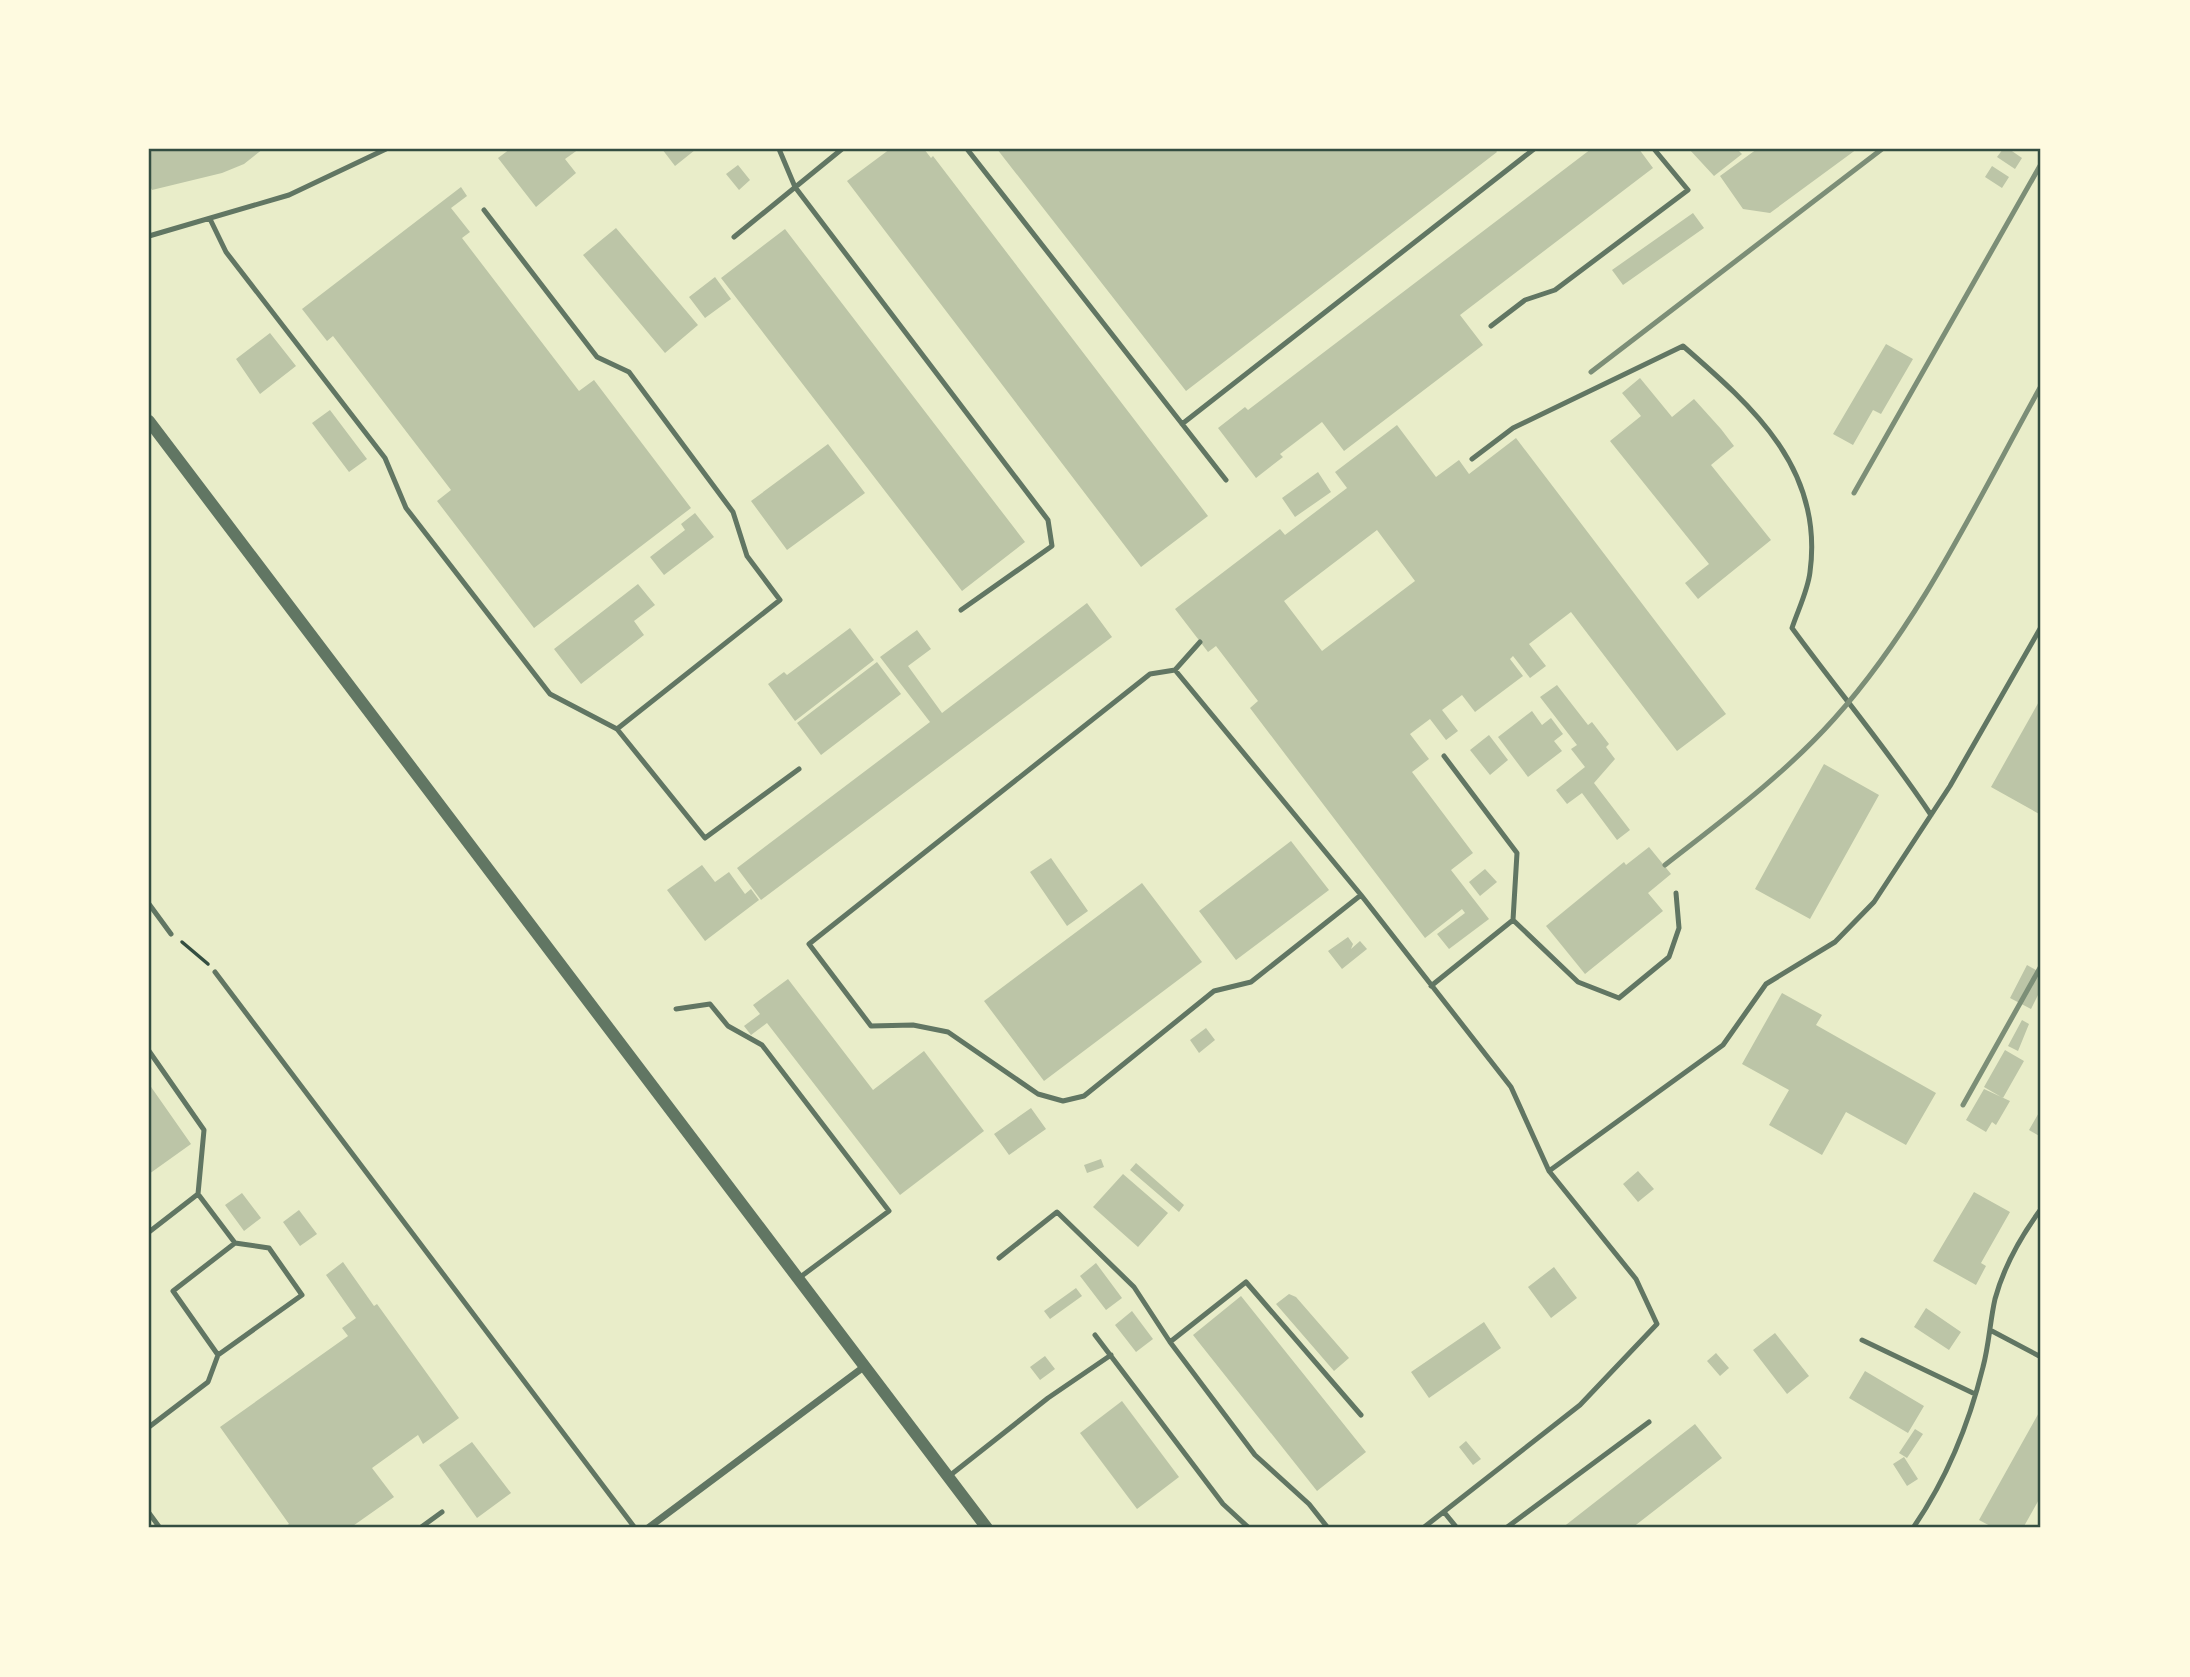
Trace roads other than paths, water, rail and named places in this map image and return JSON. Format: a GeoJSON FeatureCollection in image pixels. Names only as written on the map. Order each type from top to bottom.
{"type":"FeatureCollection","features":[{"type":"Feature","properties":{"kind":"street"},"geometry":{"type":"LineString","coordinates":[[149,421],[987,1528]]}},
{"type":"Feature","properties":{"kind":"street"},"geometry":{"type":"LineString","coordinates":[[648,1528],[865,1366]]}},
{"type":"Feature","properties":{"kind":"lane"},"geometry":{"type":"LineString","coordinates":[[149,236],[289,195],[386,149]]}},
{"type":"Feature","properties":{"kind":"lane"},"geometry":{"type":"LineString","coordinates":[[779,149],[795,187],[1048,520],[1052,546],[961,610]]}},
{"type":"Feature","properties":{"kind":"lane"},"geometry":{"type":"LineString","coordinates":[[734,237],[842,149]]}},
{"type":"Feature","properties":{"kind":"lane"},"geometry":{"type":"LineString","coordinates":[[967,149],[1226,480]]}},
{"type":"Feature","properties":{"kind":"lane"},"geometry":{"type":"LineString","coordinates":[[1182,424],[1534,149]]}},
{"type":"Feature","properties":{"kind":"lane"},"geometry":{"type":"LineString","coordinates":[[1491,326],[1525,300],[1555,290],[1688,190],[1654,149]]}},
{"type":"Feature","properties":{"kind":"lane"},"geometry":{"type":"LineString","coordinates":[[484,210],[597,357],[629,372],[733,512],[747,556],[780,600],[617,729]]}},
{"type":"Feature","properties":{"kind":"lane"},"geometry":{"type":"LineString","coordinates":[[210,219],[226,252],[385,458],[406,508],[550,694],[617,729],[705,838],[799,769]]}},
{"type":"Feature","properties":{"kind":"lane"},"geometry":{"type":"LineString","coordinates":[[1472,459],[1513,428],[1683,346],[1737,393],[1783,450],[1798,475],[1809,504],[1810,572],[1792,628],[1847,703],[1888,751],[1931,815]]}},
{"type":"Feature","properties":{"kind":"lane"},"geometry":{"type":"LineString","coordinates":[[1549,1171],[1723,1045],[1766,984],[1835,942],[1874,902],[1931,815],[2041,627]]}},
{"type":"Feature","properties":{"kind":"lane"},"geometry":{"type":"LineString","coordinates":[[1200,642],[1175,670],[1150,674],[809,944],[871,1026],[913,1025],[948,1032],[1038,1094],[1063,1101],[1084,1096],[1214,991],[1251,982],[1360,895]]}},
{"type":"Feature","properties":{"kind":"lane"},"geometry":{"type":"LineString","coordinates":[[1175,670],[1360,895],[1511,1087],[1549,1171],[1636,1279],[1657,1324],[1580,1405],[1423,1528]]}},
{"type":"Feature","properties":{"kind":"lane"},"geometry":{"type":"LineString","coordinates":[[1432,986],[1513,920],[1517,853],[1444,755]]}},
{"type":"Feature","properties":{"kind":"lane"},"geometry":{"type":"LineString","coordinates":[[1513,920],[1578,982],[1619,998],[1669,957],[1679,928],[1676,893]]}},
{"type":"Feature","properties":{"kind":"lane"},"geometry":{"type":"LineString","coordinates":[[149,904],[172,934]]}},
{"type":"Feature","properties":{"kind":"lane"},"geometry":{"type":"LineString","coordinates":[[215,971],[635,1528]]}},
{"type":"Feature","properties":{"kind":"lane"},"geometry":{"type":"LineString","coordinates":[[676,1009],[710,1004],[728,1026],[762,1045],[889,1211],[797,1279]]}},
{"type":"Feature","properties":{"kind":"lane"},"geometry":{"type":"LineString","coordinates":[[149,1051],[204,1130],[198,1194],[235,1243],[269,1248],[302,1295],[218,1355],[208,1382],[149,1427]]}},
{"type":"Feature","properties":{"kind":"lane"},"geometry":{"type":"LineString","coordinates":[[149,1232],[198,1194]]}},
{"type":"Feature","properties":{"kind":"lane"},"geometry":{"type":"LineString","coordinates":[[1913,1528],[1931,1501],[1964,1429],[1975,1394],[1996,1298],[2015,1246],[2041,1209]]}},
{"type":"Feature","properties":{"kind":"lane"},"geometry":{"type":"LineString","coordinates":[[999,1258],[1057,1212],[1133,1287],[1170,1342],[1255,1455],[1309,1504],[1328,1528]]}},
{"type":"Feature","properties":{"kind":"lane"},"geometry":{"type":"LineString","coordinates":[[218,1355],[173,1290],[235,1243]]}},
{"type":"Feature","properties":{"kind":"lane"},"geometry":{"type":"LineString","coordinates":[[1170,1342],[1246,1282],[1361,1415]]}},
{"type":"Feature","properties":{"kind":"lane"},"geometry":{"type":"LineString","coordinates":[[1990,1329],[2041,1357]]}},
{"type":"Feature","properties":{"kind":"lane"},"geometry":{"type":"LineString","coordinates":[[1095,1335],[1223,1504],[1249,1528]]}},
{"type":"Feature","properties":{"kind":"lane"},"geometry":{"type":"LineString","coordinates":[[1863,1340],[1975,1394]]}},
{"type":"Feature","properties":{"kind":"lane"},"geometry":{"type":"LineString","coordinates":[[948,1476],[1048,1398],[1111,1355]]}},
{"type":"Feature","properties":{"kind":"lane"},"geometry":{"type":"LineString","coordinates":[[1506,1528],[1649,1422]]}},
{"type":"Feature","properties":{"kind":"lane"},"geometry":{"type":"LineString","coordinates":[[419,1528],[442,1512]]}},
{"type":"Feature","properties":{"kind":"lane"},"geometry":{"type":"LineString","coordinates":[[1444,1512],[1457,1528]]}},
{"type":"Feature","properties":{"kind":"lane"},"geometry":{"type":"LineString","coordinates":[[149,1513],[160,1528]]}},
{"type":"Feature","properties":{"kind":"railway"},"geometry":{"type":"LineString","coordinates":[[1591,372],[1882,149]]}},
{"type":"Feature","properties":{"kind":"railway"},"geometry":{"type":"LineString","coordinates":[[1854,493],[2041,164]]}},
{"type":"Feature","properties":{"kind":"railway"},"geometry":{"type":"LineString","coordinates":[[1665,865],[1753,796],[1795,759],[1834,719],[1865,681],[1921,601],[2041,386]]}},
{"type":"Feature","properties":{"kind":"railway"},"geometry":{"type":"LineString","coordinates":[[1963,1105],[2041,966]]}}]}
